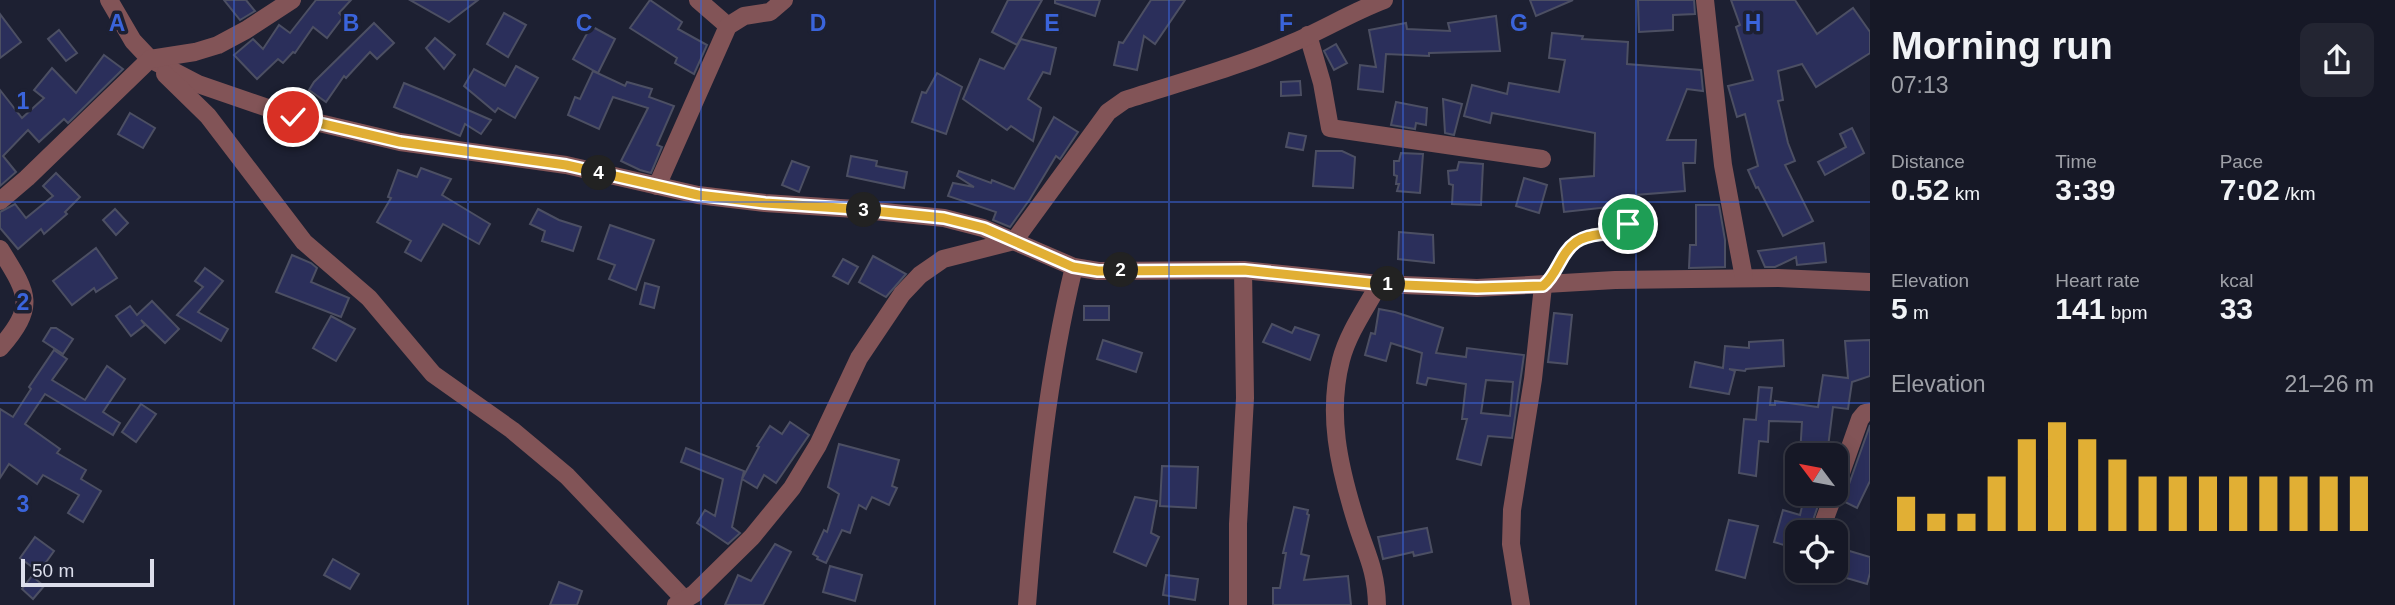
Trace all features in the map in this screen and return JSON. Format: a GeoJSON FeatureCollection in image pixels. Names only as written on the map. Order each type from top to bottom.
{"type":"FeatureCollection","features":[{"type":"Feature","properties":{"kind":"street"},"geometry":{"type":"LineString","coordinates":[[109,0],[133,41],[208,116],[304,242],[369,298],[433,374],[512,430],[567,476],[681,602],[694,594],[751,537],[792,488],[818,445],[859,358],[895,304],[920,275],[943,259],[1014,241],[1100,123],[1117,105],[1125,100],[1260,56],[1384,0]]}},
{"type":"Feature","properties":{"kind":"street"},"geometry":{"type":"LineString","coordinates":[[0,201],[150,59],[195,52],[218,45],[292,0]]}},
{"type":"Feature","properties":{"kind":"street"},"geometry":{"type":"LineString","coordinates":[[698,0],[728,26]]}},
{"type":"Feature","properties":{"kind":"street"},"geometry":{"type":"LineString","coordinates":[[657,186],[728,26],[744,16],[770,12],[784,0]]}},
{"type":"Feature","properties":{"kind":"street"},"geometry":{"type":"LineString","coordinates":[[1705,0],[1723,165],[1744,278]]}},
{"type":"Feature","properties":{"kind":"street"},"geometry":{"type":"LineString","coordinates":[[1308,35],[1322,83],[1330,128],[1542,159]]}},
{"type":"Feature","properties":{"kind":"street"},"geometry":{"type":"LineString","coordinates":[[150,59],[198,84],[293,117],[351,132],[400,142],[566,165],[698,195],[944,218],[984,228],[1047,258],[1073,267],[1098,271],[1244,270],[1379,284],[1477,288],[1615,280],[1744,278],[1870,282]]}},
{"type":"Feature","properties":{"kind":"street"},"geometry":{"type":"LineString","coordinates":[[0,249],[22,288],[26,305],[17,329],[0,348]]}},
{"type":"Feature","properties":{"kind":"street"},"geometry":{"type":"LineString","coordinates":[[1027,605],[1035,507],[1054,361],[1073,267]]}},
{"type":"Feature","properties":{"kind":"street"},"geometry":{"type":"LineString","coordinates":[[1238,605],[1238,524],[1245,398],[1244,270]]}},
{"type":"Feature","properties":{"kind":"street"},"geometry":{"type":"LineString","coordinates":[[1377,605],[1375,572],[1355,520],[1340,465],[1334,429],[1341,359],[1379,284]]}},
{"type":"Feature","properties":{"kind":"street"},"geometry":{"type":"LineString","coordinates":[[1521,605],[1511,544],[1512,510],[1533,379],[1543,286]]}},
{"type":"Feature","properties":{"kind":"street"},"geometry":{"type":"LineString","coordinates":[[1848,452],[1860,418],[1870,412]]}},
{"type":"Feature","properties":{"kind":"path"},"geometry":{"type":"LineString","coordinates":[[1543,286],[1550,281],[1569,247],[1579,240],[1621,230],[1628,224],[1629,211]]}},
{"type":"Feature","properties":{"kind":"building"},"geometry":{"type":"Polygon","coordinates":[[[224,0],[246,0],[255,11],[240,20],[224,0]]]}},
{"type":"Feature","properties":{"kind":"building"},"geometry":{"type":"Polygon","coordinates":[[[316,0],[351,0],[339,13],[343,17],[327,38],[313,27],[295,53],[283,63],[278,59],[257,79],[234,55],[253,39],[263,49],[279,25],[290,33],[316,0]]]}},
{"type":"Feature","properties":{"kind":"building"},"geometry":{"type":"Polygon","coordinates":[[[410,0],[478,0],[449,22],[410,0]]]}},
{"type":"Feature","properties":{"kind":"building"},"geometry":{"type":"Polygon","coordinates":[[[650,0],[682,22],[678,29],[707,45],[694,74],[675,63],[677,58],[630,28],[650,0]]]}},
{"type":"Feature","properties":{"kind":"building"},"geometry":{"type":"Polygon","coordinates":[[[1008,0],[1042,0],[1017,45],[992,32],[1008,0]]]}},
{"type":"Feature","properties":{"kind":"building"},"geometry":{"type":"Polygon","coordinates":[[[1055,0],[1100,0],[1095,16],[1055,3],[1055,0]]]}},
{"type":"Feature","properties":{"kind":"building"},"geometry":{"type":"Polygon","coordinates":[[[1151,0],[1185,0],[1155,44],[1144,36],[1137,70],[1114,65],[1119,42],[1123,43],[1151,0]]]}},
{"type":"Feature","properties":{"kind":"building"},"geometry":{"type":"Polygon","coordinates":[[[1530,0],[1573,0],[1536,16],[1530,0]]]}},
{"type":"Feature","properties":{"kind":"building"},"geometry":{"type":"Polygon","coordinates":[[[1638,0],[1694,0],[1695,14],[1673,15],[1673,30],[1639,32],[1638,0]]]}},
{"type":"Feature","properties":{"kind":"building"},"geometry":{"type":"Polygon","coordinates":[[[1731,0],[1795,0],[1817,34],[1853,8],[1870,32],[1870,53],[1816,87],[1802,64],[1778,71],[1783,100],[1778,101],[1795,161],[1785,165],[1813,221],[1783,236],[1748,170],[1758,166],[1745,114],[1737,117],[1728,86],[1753,80],[1736,27],[1740,25],[1731,0]]]}},
{"type":"Feature","properties":{"kind":"building"},"geometry":{"type":"Polygon","coordinates":[[[504,13],[526,25],[508,57],[487,44],[504,13]]]}},
{"type":"Feature","properties":{"kind":"building"},"geometry":{"type":"Polygon","coordinates":[[[0,14],[21,42],[0,58],[0,14]]]}},
{"type":"Feature","properties":{"kind":"building"},"geometry":{"type":"Polygon","coordinates":[[[1496,16],[1500,51],[1429,53],[1429,56],[1386,54],[1383,92],[1358,89],[1360,65],[1376,67],[1369,30],[1406,23],[1407,29],[1450,31],[1448,23],[1496,16]]]}},
{"type":"Feature","properties":{"kind":"building"},"geometry":{"type":"Polygon","coordinates":[[[374,23],[394,43],[377,59],[370,52],[346,78],[344,76],[326,102],[309,90],[314,82],[374,23]]]}},
{"type":"Feature","properties":{"kind":"building"},"geometry":{"type":"Polygon","coordinates":[[[591,26],[615,39],[598,73],[573,59],[591,26]]]}},
{"type":"Feature","properties":{"kind":"building"},"geometry":{"type":"Polygon","coordinates":[[[59,30],[77,53],[66,61],[48,39],[59,30]]]}},
{"type":"Feature","properties":{"kind":"building"},"geometry":{"type":"Polygon","coordinates":[[[1552,33],[1583,36],[1582,39],[1628,42],[1627,64],[1701,70],[1703,91],[1687,89],[1667,140],[1696,140],[1695,163],[1683,163],[1685,191],[1635,195],[1636,204],[1564,212],[1560,179],[1594,176],[1595,133],[1492,113],[1490,123],[1464,116],[1472,85],[1507,94],[1509,83],[1559,92],[1565,60],[1549,58],[1552,33]]]}},
{"type":"Feature","properties":{"kind":"building"},"geometry":{"type":"Polygon","coordinates":[[[435,38],[455,55],[444,69],[426,48],[435,38]]]}},
{"type":"Feature","properties":{"kind":"building"},"geometry":{"type":"Polygon","coordinates":[[[1021,39],[1056,48],[1050,74],[1043,72],[1028,99],[1041,108],[1033,141],[1011,126],[1007,130],[963,99],[980,59],[1004,69],[1021,39]]]}},
{"type":"Feature","properties":{"kind":"building"},"geometry":{"type":"Polygon","coordinates":[[[1336,44],[1347,63],[1334,70],[1324,51],[1336,44]]]}},
{"type":"Feature","properties":{"kind":"building"},"geometry":{"type":"Polygon","coordinates":[[[104,55],[123,69],[68,123],[64,119],[39,142],[28,130],[3,156],[16,172],[0,186],[0,90],[22,118],[44,98],[34,90],[52,68],[76,93],[104,55]]]}},
{"type":"Feature","properties":{"kind":"building"},"geometry":{"type":"Polygon","coordinates":[[[516,66],[538,78],[515,118],[498,108],[495,112],[464,86],[474,69],[505,86],[516,66]]]}},
{"type":"Feature","properties":{"kind":"building"},"geometry":{"type":"Polygon","coordinates":[[[593,71],[625,86],[627,82],[652,89],[649,97],[674,106],[657,145],[662,147],[651,173],[621,161],[648,108],[613,97],[599,129],[568,115],[575,97],[580,99],[593,71]]]}},
{"type":"Feature","properties":{"kind":"building"},"geometry":{"type":"Polygon","coordinates":[[[937,73],[962,87],[946,134],[912,122],[922,92],[926,93],[937,73]]]}},
{"type":"Feature","properties":{"kind":"building"},"geometry":{"type":"Polygon","coordinates":[[[1300,81],[1301,95],[1281,96],[1281,82],[1300,81]]]}},
{"type":"Feature","properties":{"kind":"building"},"geometry":{"type":"Polygon","coordinates":[[[404,83],[491,120],[481,134],[465,124],[460,136],[394,107],[404,83]]]}},
{"type":"Feature","properties":{"kind":"building"},"geometry":{"type":"Polygon","coordinates":[[[1443,99],[1462,104],[1454,135],[1445,133],[1443,99]]]}},
{"type":"Feature","properties":{"kind":"building"},"geometry":{"type":"Polygon","coordinates":[[[1396,102],[1427,108],[1426,125],[1416,123],[1415,129],[1391,125],[1396,102]]]}},
{"type":"Feature","properties":{"kind":"building"},"geometry":{"type":"Polygon","coordinates":[[[130,113],[155,128],[143,148],[118,134],[130,113]]]}},
{"type":"Feature","properties":{"kind":"building"},"geometry":{"type":"Polygon","coordinates":[[[1054,117],[1078,132],[1060,159],[1056,156],[1010,227],[993,220],[996,212],[948,196],[953,183],[974,187],[957,176],[959,171],[1014,189],[1054,117]]]}},
{"type":"Feature","properties":{"kind":"building"},"geometry":{"type":"Polygon","coordinates":[[[1852,128],[1864,153],[1825,175],[1818,162],[1846,147],[1840,134],[1852,128]]]}},
{"type":"Feature","properties":{"kind":"building"},"geometry":{"type":"Polygon","coordinates":[[[1289,133],[1306,136],[1303,150],[1286,147],[1289,133]]]}},
{"type":"Feature","properties":{"kind":"building"},"geometry":{"type":"Polygon","coordinates":[[[1316,151],[1342,151],[1355,157],[1353,188],[1313,186],[1316,151]]]}},
{"type":"Feature","properties":{"kind":"building"},"geometry":{"type":"Polygon","coordinates":[[[1401,153],[1423,154],[1420,193],[1397,191],[1399,184],[1396,184],[1397,176],[1394,175],[1394,161],[1399,161],[1401,153]]]}},
{"type":"Feature","properties":{"kind":"building"},"geometry":{"type":"Polygon","coordinates":[[[851,156],[877,161],[876,166],[907,172],[904,188],[847,176],[851,156]]]}},
{"type":"Feature","properties":{"kind":"building"},"geometry":{"type":"Polygon","coordinates":[[[792,161],[809,167],[799,192],[782,185],[792,161]]]}},
{"type":"Feature","properties":{"kind":"building"},"geometry":{"type":"Polygon","coordinates":[[[1459,162],[1483,164],[1481,205],[1452,204],[1453,185],[1449,184],[1448,171],[1457,170],[1459,162]]]}},
{"type":"Feature","properties":{"kind":"building"},"geometry":{"type":"Polygon","coordinates":[[[421,168],[451,179],[442,195],[490,224],[479,244],[443,224],[421,261],[405,252],[411,241],[377,222],[391,198],[388,197],[398,170],[417,177],[421,168]]]}},
{"type":"Feature","properties":{"kind":"building"},"geometry":{"type":"Polygon","coordinates":[[[56,173],[80,197],[65,212],[67,214],[44,234],[41,229],[18,249],[0,228],[0,212],[15,204],[26,218],[53,196],[43,186],[56,173]]]}},
{"type":"Feature","properties":{"kind":"building"},"geometry":{"type":"Polygon","coordinates":[[[1524,178],[1547,185],[1539,213],[1516,206],[1524,178]]]}},
{"type":"Feature","properties":{"kind":"building"},"geometry":{"type":"Polygon","coordinates":[[[1696,205],[1719,205],[1725,240],[1725,267],[1689,268],[1690,245],[1696,245],[1696,205]]]}},
{"type":"Feature","properties":{"kind":"building"},"geometry":{"type":"Polygon","coordinates":[[[115,209],[128,223],[116,235],[103,220],[115,209]]]}},
{"type":"Feature","properties":{"kind":"building"},"geometry":{"type":"Polygon","coordinates":[[[538,209],[581,227],[573,251],[542,241],[545,231],[530,224],[538,209]]]}},
{"type":"Feature","properties":{"kind":"building"},"geometry":{"type":"Polygon","coordinates":[[[610,225],[654,240],[636,290],[609,279],[615,265],[598,259],[610,225]]]}},
{"type":"Feature","properties":{"kind":"building"},"geometry":{"type":"Polygon","coordinates":[[[1399,232],[1433,235],[1434,263],[1398,259],[1399,232]]]}},
{"type":"Feature","properties":{"kind":"building"},"geometry":{"type":"Polygon","coordinates":[[[1824,243],[1826,262],[1797,265],[1796,257],[1775,267],[1765,267],[1758,251],[1824,243]]]}},
{"type":"Feature","properties":{"kind":"building"},"geometry":{"type":"Polygon","coordinates":[[[96,248],[117,278],[96,292],[94,288],[72,305],[53,281],[96,248]]]}},
{"type":"Feature","properties":{"kind":"building"},"geometry":{"type":"Polygon","coordinates":[[[292,255],[317,268],[311,282],[349,298],[341,317],[276,292],[292,255]]]}},
{"type":"Feature","properties":{"kind":"building"},"geometry":{"type":"Polygon","coordinates":[[[873,256],[906,274],[886,297],[859,282],[873,256]]]}},
{"type":"Feature","properties":{"kind":"building"},"geometry":{"type":"Polygon","coordinates":[[[843,259],[858,267],[848,284],[833,276],[843,259]]]}},
{"type":"Feature","properties":{"kind":"building"},"geometry":{"type":"Polygon","coordinates":[[[205,268],[223,281],[198,312],[228,329],[221,341],[177,315],[203,287],[195,281],[205,268]]]}},
{"type":"Feature","properties":{"kind":"building"},"geometry":{"type":"Polygon","coordinates":[[[645,283],[659,287],[654,308],[640,304],[645,283]]]}},
{"type":"Feature","properties":{"kind":"building"},"geometry":{"type":"Polygon","coordinates":[[[152,301],[179,329],[165,343],[141,320],[145,325],[131,336],[116,316],[130,306],[137,315],[152,301]]]}},
{"type":"Feature","properties":{"kind":"building"},"geometry":{"type":"Polygon","coordinates":[[[1084,306],[1109,306],[1109,320],[1084,320],[1084,306]]]}},
{"type":"Feature","properties":{"kind":"building"},"geometry":{"type":"Polygon","coordinates":[[[1379,309],[1443,328],[1436,353],[1466,357],[1467,348],[1524,355],[1512,438],[1488,436],[1481,465],[1457,459],[1467,419],[1462,419],[1466,384],[1428,378],[1426,385],[1417,383],[1422,353],[1391,343],[1386,361],[1365,355],[1371,333],[1375,334],[1379,309]],[[1486,380],[1481,413],[1510,416],[1513,382],[1486,380]]]}},
{"type":"Feature","properties":{"kind":"building"},"geometry":{"type":"Polygon","coordinates":[[[1554,313],[1572,315],[1567,364],[1548,362],[1554,313]]]}},
{"type":"Feature","properties":{"kind":"building"},"geometry":{"type":"Polygon","coordinates":[[[331,316],[355,329],[336,361],[313,348],[331,316]]]}},
{"type":"Feature","properties":{"kind":"building"},"geometry":{"type":"Polygon","coordinates":[[[1272,324],[1292,333],[1295,327],[1319,335],[1310,360],[1263,342],[1272,324]]]}},
{"type":"Feature","properties":{"kind":"building"},"geometry":{"type":"Polygon","coordinates":[[[51,328],[56,328],[73,339],[63,354],[43,341],[51,328]]]}},
{"type":"Feature","properties":{"kind":"building"},"geometry":{"type":"Polygon","coordinates":[[[1103,340],[1142,353],[1136,372],[1097,359],[1103,340]]]}},
{"type":"Feature","properties":{"kind":"building"},"geometry":{"type":"Polygon","coordinates":[[[1783,340],[1784,366],[1745,371],[1729,369],[1735,371],[1729,394],[1690,387],[1695,362],[1723,368],[1725,346],[1749,348],[1749,342],[1783,340]]]}},
{"type":"Feature","properties":{"kind":"building"},"geometry":{"type":"Polygon","coordinates":[[[1870,340],[1870,376],[1852,382],[1848,409],[1833,407],[1828,443],[1801,443],[1802,422],[1769,421],[1768,442],[1759,441],[1756,476],[1739,473],[1744,419],[1756,420],[1759,387],[1772,388],[1770,405],[1775,405],[1775,401],[1818,407],[1823,375],[1848,378],[1845,341],[1870,340]]]}},
{"type":"Feature","properties":{"kind":"building"},"geometry":{"type":"Polygon","coordinates":[[[54,350],[67,359],[52,380],[85,400],[107,366],[125,379],[103,412],[120,423],[113,435],[45,394],[25,424],[60,449],[57,453],[86,470],[81,479],[101,491],[83,522],[68,513],[79,495],[43,475],[37,484],[9,464],[0,478],[0,409],[13,417],[54,350]]]}},
{"type":"Feature","properties":{"kind":"building"},"geometry":{"type":"Polygon","coordinates":[[[141,404],[156,414],[136,442],[122,432],[141,404]]]}},
{"type":"Feature","properties":{"kind":"building"},"geometry":{"type":"Polygon","coordinates":[[[790,422],[809,435],[776,483],[764,475],[757,488],[742,479],[759,447],[757,446],[770,426],[782,434],[790,422]]]}},
{"type":"Feature","properties":{"kind":"building"},"geometry":{"type":"Polygon","coordinates":[[[1870,425],[1870,481],[1857,508],[1848,504],[1848,487],[1870,425]]]}},
{"type":"Feature","properties":{"kind":"building"},"geometry":{"type":"Polygon","coordinates":[[[839,444],[899,460],[892,486],[897,488],[889,505],[872,497],[866,509],[859,505],[850,533],[842,530],[826,563],[813,554],[824,530],[827,532],[839,494],[828,487],[839,444]]]}},
{"type":"Feature","properties":{"kind":"building"},"geometry":{"type":"Polygon","coordinates":[[[686,448],[744,471],[732,527],[740,533],[728,544],[697,523],[705,510],[715,516],[723,479],[681,462],[686,448]]]}},
{"type":"Feature","properties":{"kind":"building"},"geometry":{"type":"Polygon","coordinates":[[[1162,466],[1198,467],[1196,508],[1160,506],[1162,466]]]}},
{"type":"Feature","properties":{"kind":"building"},"geometry":{"type":"Polygon","coordinates":[[[1135,497],[1157,501],[1151,533],[1159,537],[1146,566],[1114,552],[1135,497]]]}},
{"type":"Feature","properties":{"kind":"building"},"geometry":{"type":"Polygon","coordinates":[[[1802,506],[1818,506],[1813,520],[1785,520],[1785,545],[1774,542],[1783,510],[1800,515],[1802,506]]]}},
{"type":"Feature","properties":{"kind":"building"},"geometry":{"type":"Polygon","coordinates":[[[1294,507],[1308,510],[1309,515],[1301,554],[1309,556],[1304,580],[1348,576],[1351,605],[1273,605],[1273,588],[1280,588],[1286,553],[1283,553],[1294,507]]]}},
{"type":"Feature","properties":{"kind":"building"},"geometry":{"type":"Polygon","coordinates":[[[1729,520],[1758,526],[1745,578],[1716,570],[1729,520]]]}},
{"type":"Feature","properties":{"kind":"building"},"geometry":{"type":"Polygon","coordinates":[[[1427,528],[1432,552],[1414,556],[1413,552],[1383,559],[1378,537],[1427,528]]]}},
{"type":"Feature","properties":{"kind":"building"},"geometry":{"type":"Polygon","coordinates":[[[35,537],[54,551],[39,572],[20,558],[35,537]]]}},
{"type":"Feature","properties":{"kind":"building"},"geometry":{"type":"Polygon","coordinates":[[[775,544],[791,552],[763,605],[725,605],[738,575],[751,581],[775,544]]]}},
{"type":"Feature","properties":{"kind":"building"},"geometry":{"type":"Polygon","coordinates":[[[1848,551],[1870,557],[1867,584],[1848,578],[1848,551]]]}},
{"type":"Feature","properties":{"kind":"building"},"geometry":{"type":"Polygon","coordinates":[[[333,559],[359,574],[350,589],[324,575],[333,559]]]}},
{"type":"Feature","properties":{"kind":"building"},"geometry":{"type":"Polygon","coordinates":[[[830,566],[862,575],[855,601],[823,592],[830,566]]]}},
{"type":"Feature","properties":{"kind":"building"},"geometry":{"type":"Polygon","coordinates":[[[1166,575],[1198,579],[1195,600],[1163,595],[1166,575]]]}},
{"type":"Feature","properties":{"kind":"building"},"geometry":{"type":"Polygon","coordinates":[[[32,576],[44,586],[33,599],[22,589],[32,576]]]}},
{"type":"Feature","properties":{"kind":"building"},"geometry":{"type":"Polygon","coordinates":[[[559,582],[582,591],[577,605],[550,605],[559,582]]]}},
{"type":"Feature","properties":{"kind":"route"},"geometry":{"type":"LineString","coordinates":[[293,117],[400,142],[566,165],[698,195],[944,218],[984,228],[1057,262],[1098,271],[1244,270],[1379,284],[1477,288],[1543,286],[1550,281],[1569,247],[1591,236],[1614,233],[1628,224]]}}]}
